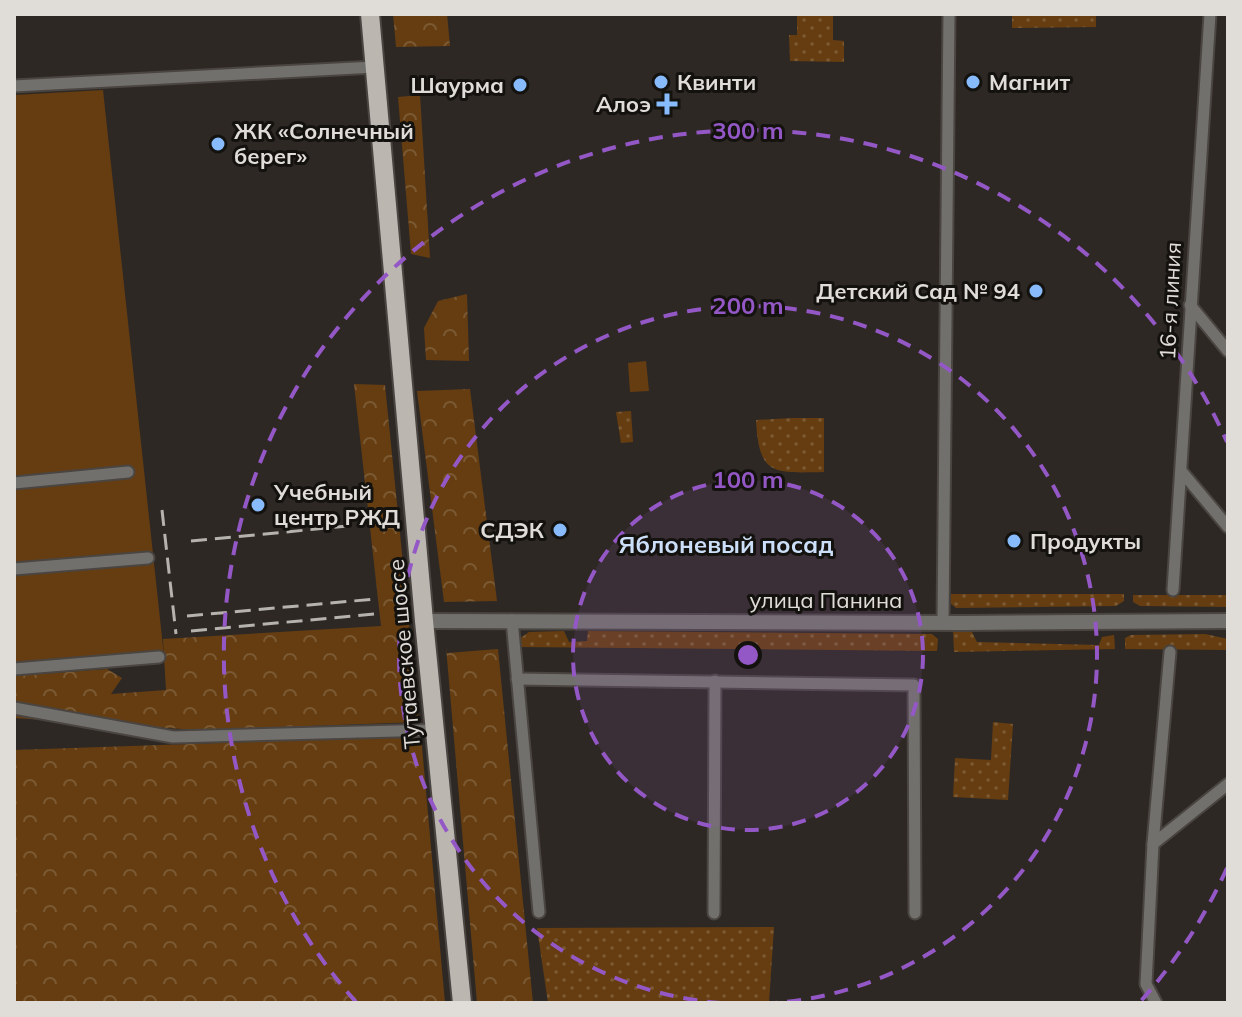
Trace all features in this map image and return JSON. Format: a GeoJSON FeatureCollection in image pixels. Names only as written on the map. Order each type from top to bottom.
{"type":"FeatureCollection","features":[{"type":"Feature","properties":{"kind":"main road","name":"Тутаевское шоссе"},"geometry":{"type":"LineString","coordinates":[[370,14],[424,621],[462,1003]]}},
{"type":"Feature","properties":{"kind":"street"},"geometry":{"type":"LineString","coordinates":[[943,622],[949,14]]}},
{"type":"Feature","properties":{"kind":"street","name":"16-я линия"},"geometry":{"type":"LineString","coordinates":[[1173,590],[1210,14]]}},
{"type":"Feature","properties":{"kind":"street"},"geometry":{"type":"LineString","coordinates":[[14,86],[375,67]]}},
{"type":"Feature","properties":{"kind":"street"},"geometry":{"type":"LineString","coordinates":[[1190,305],[1228,351]]}},
{"type":"Feature","properties":{"kind":"street"},"geometry":{"type":"LineString","coordinates":[[14,483],[128,472]]}},
{"type":"Feature","properties":{"kind":"street"},"geometry":{"type":"LineString","coordinates":[[1182,472],[1228,527]]}},
{"type":"Feature","properties":{"kind":"street"},"geometry":{"type":"LineString","coordinates":[[14,569],[148,558]]}},
{"type":"Feature","properties":{"kind":"street"},"geometry":{"type":"LineString","coordinates":[[512,620],[539,912]]}},
{"type":"Feature","properties":{"kind":"street","name":"улица Панина"},"geometry":{"type":"LineString","coordinates":[[424,621],[1228,621]]}},
{"type":"Feature","properties":{"kind":"street"},"geometry":{"type":"LineString","coordinates":[[1156,1003],[1146,984],[1153,844],[1170,652]]}},
{"type":"Feature","properties":{"kind":"street"},"geometry":{"type":"LineString","coordinates":[[14,669],[159,657]]}},
{"type":"Feature","properties":{"kind":"street"},"geometry":{"type":"LineString","coordinates":[[517,679],[914,685],[915,913]]}},
{"type":"Feature","properties":{"kind":"street"},"geometry":{"type":"LineString","coordinates":[[714,913],[715,681]]}},
{"type":"Feature","properties":{"kind":"street"},"geometry":{"type":"LineString","coordinates":[[14,708],[173,737],[435,730]]}},
{"type":"Feature","properties":{"kind":"street"},"geometry":{"type":"LineString","coordinates":[[1153,844],[1228,784]]}},
{"type":"Feature","properties":{"kind":"green space"},"geometry":{"type":"Polygon","coordinates":[[[393,14],[447,14],[450,46],[396,47],[393,14]]]}},
{"type":"Feature","properties":{"kind":"green space"},"geometry":{"type":"Polygon","coordinates":[[[797,14],[833,14],[833,40],[844,41],[844,62],[790,61],[789,35],[797,35],[797,14]]]}},
{"type":"Feature","properties":{"kind":"green space"},"geometry":{"type":"Polygon","coordinates":[[[1012,14],[1096,14],[1096,27],[1012,28],[1012,14]]]}},
{"type":"Feature","properties":{"kind":"green space"},"geometry":{"type":"Polygon","coordinates":[[[103,90],[164,656],[14,671],[14,95],[103,90]]]}},
{"type":"Feature","properties":{"kind":"green space"},"geometry":{"type":"Polygon","coordinates":[[[420,95],[430,258],[411,254],[398,97],[420,95]]]}},
{"type":"Feature","properties":{"kind":"green space"},"geometry":{"type":"Polygon","coordinates":[[[467,294],[469,361],[426,360],[424,328],[438,301],[467,294]]]}},
{"type":"Feature","properties":{"kind":"green space"},"geometry":{"type":"Polygon","coordinates":[[[646,361],[649,391],[630,392],[628,363],[646,361]]]}},
{"type":"Feature","properties":{"kind":"green space"},"geometry":{"type":"Polygon","coordinates":[[[354,384],[385,385],[419,722],[198,730],[14,718],[14,676],[107,669],[122,678],[111,694],[166,690],[163,639],[381,626],[354,384]]]}},
{"type":"Feature","properties":{"kind":"green space"},"geometry":{"type":"Polygon","coordinates":[[[470,389],[497,601],[444,602],[417,391],[470,389]]]}},
{"type":"Feature","properties":{"kind":"green space"},"geometry":{"type":"Polygon","coordinates":[[[631,411],[633,442],[621,443],[616,412],[631,411]]]}},
{"type":"Feature","properties":{"kind":"green space"},"geometry":{"type":"Polygon","coordinates":[[[824,418],[824,472],[781,471],[765,461],[756,420],[824,418]]]}},
{"type":"Feature","properties":{"kind":"green space"},"geometry":{"type":"Polygon","coordinates":[[[951,594],[1124,594],[1124,601],[1116,606],[956,608],[951,604],[951,594]]]}},
{"type":"Feature","properties":{"kind":"green space"},"geometry":{"type":"Polygon","coordinates":[[[1133,595],[1228,595],[1228,607],[1140,606],[1133,602],[1133,595]]]}},
{"type":"Feature","properties":{"kind":"green space"},"geometry":{"type":"Polygon","coordinates":[[[970,628],[977,642],[1099,645],[1102,637],[1114,635],[1115,649],[954,652],[953,629],[970,628]]]}},
{"type":"Feature","properties":{"kind":"green space"},"geometry":{"type":"Polygon","coordinates":[[[564,631],[569,642],[587,641],[588,631],[932,634],[938,639],[937,651],[517,647],[516,641],[529,632],[564,631]]]}},
{"type":"Feature","properties":{"kind":"green space"},"geometry":{"type":"Polygon","coordinates":[[[1205,634],[1228,639],[1228,650],[1125,649],[1125,638],[1131,635],[1205,634]]]}},
{"type":"Feature","properties":{"kind":"green space"},"geometry":{"type":"Polygon","coordinates":[[[446,647],[447,653],[498,649],[533,1003],[477,1003],[446,647]]]}},
{"type":"Feature","properties":{"kind":"green space"},"geometry":{"type":"Polygon","coordinates":[[[993,722],[1013,724],[1008,800],[953,797],[955,758],[991,760],[993,722]]]}},
{"type":"Feature","properties":{"kind":"green space"},"geometry":{"type":"Polygon","coordinates":[[[421,736],[445,1003],[14,1003],[14,750],[421,736]]]}},
{"type":"Feature","properties":{"kind":"green space"},"geometry":{"type":"Polygon","coordinates":[[[774,927],[769,1003],[548,1003],[537,928],[774,927]]]}},
{"type":"Feature","properties":{"kind":"railway"},"geometry":{"type":"LineString","coordinates":[[162,510],[176,634]]}},
{"type":"Feature","properties":{"kind":"railway"},"geometry":{"type":"LineString","coordinates":[[191,541],[359,525]]}},
{"type":"Feature","properties":{"kind":"railway"},"geometry":{"type":"LineString","coordinates":[[187,616],[375,599]]}},
{"type":"Feature","properties":{"kind":"railway"},"geometry":{"type":"LineString","coordinates":[[191,631],[374,614]]}},
{"type":"Feature","properties":{"kind":"place","name":"Квинти"},"geometry":{"type":"Point","coordinates":[661,82]}},
{"type":"Feature","properties":{"kind":"place","name":"Магнит"},"geometry":{"type":"Point","coordinates":[973,82]}},
{"type":"Feature","properties":{"kind":"place","name":"Шаурма"},"geometry":{"type":"Point","coordinates":[520,85]}},
{"type":"Feature","properties":{"kind":"place","name":"Алоэ"},"geometry":{"type":"Point","coordinates":[667,104]}},
{"type":"Feature","properties":{"kind":"place","name":"ЖК «Солнечный берег»"},"geometry":{"type":"Point","coordinates":[218,144]}},
{"type":"Feature","properties":{"kind":"place","name":"Детский Сад № 94"},"geometry":{"type":"Point","coordinates":[1036,291]}},
{"type":"Feature","properties":{"kind":"place","name":"Учебный центр РЖД"},"geometry":{"type":"Point","coordinates":[258,505]}},
{"type":"Feature","properties":{"kind":"place","name":"СДЭК"},"geometry":{"type":"Point","coordinates":[560,530]}},
{"type":"Feature","properties":{"kind":"place","name":"Продукты"},"geometry":{"type":"Point","coordinates":[1014,541]}},
{"type":"Feature","properties":{"kind":"district","name":"Яблоневый посад"},"geometry":{"type":"Point","coordinates":[726,545]}}]}
